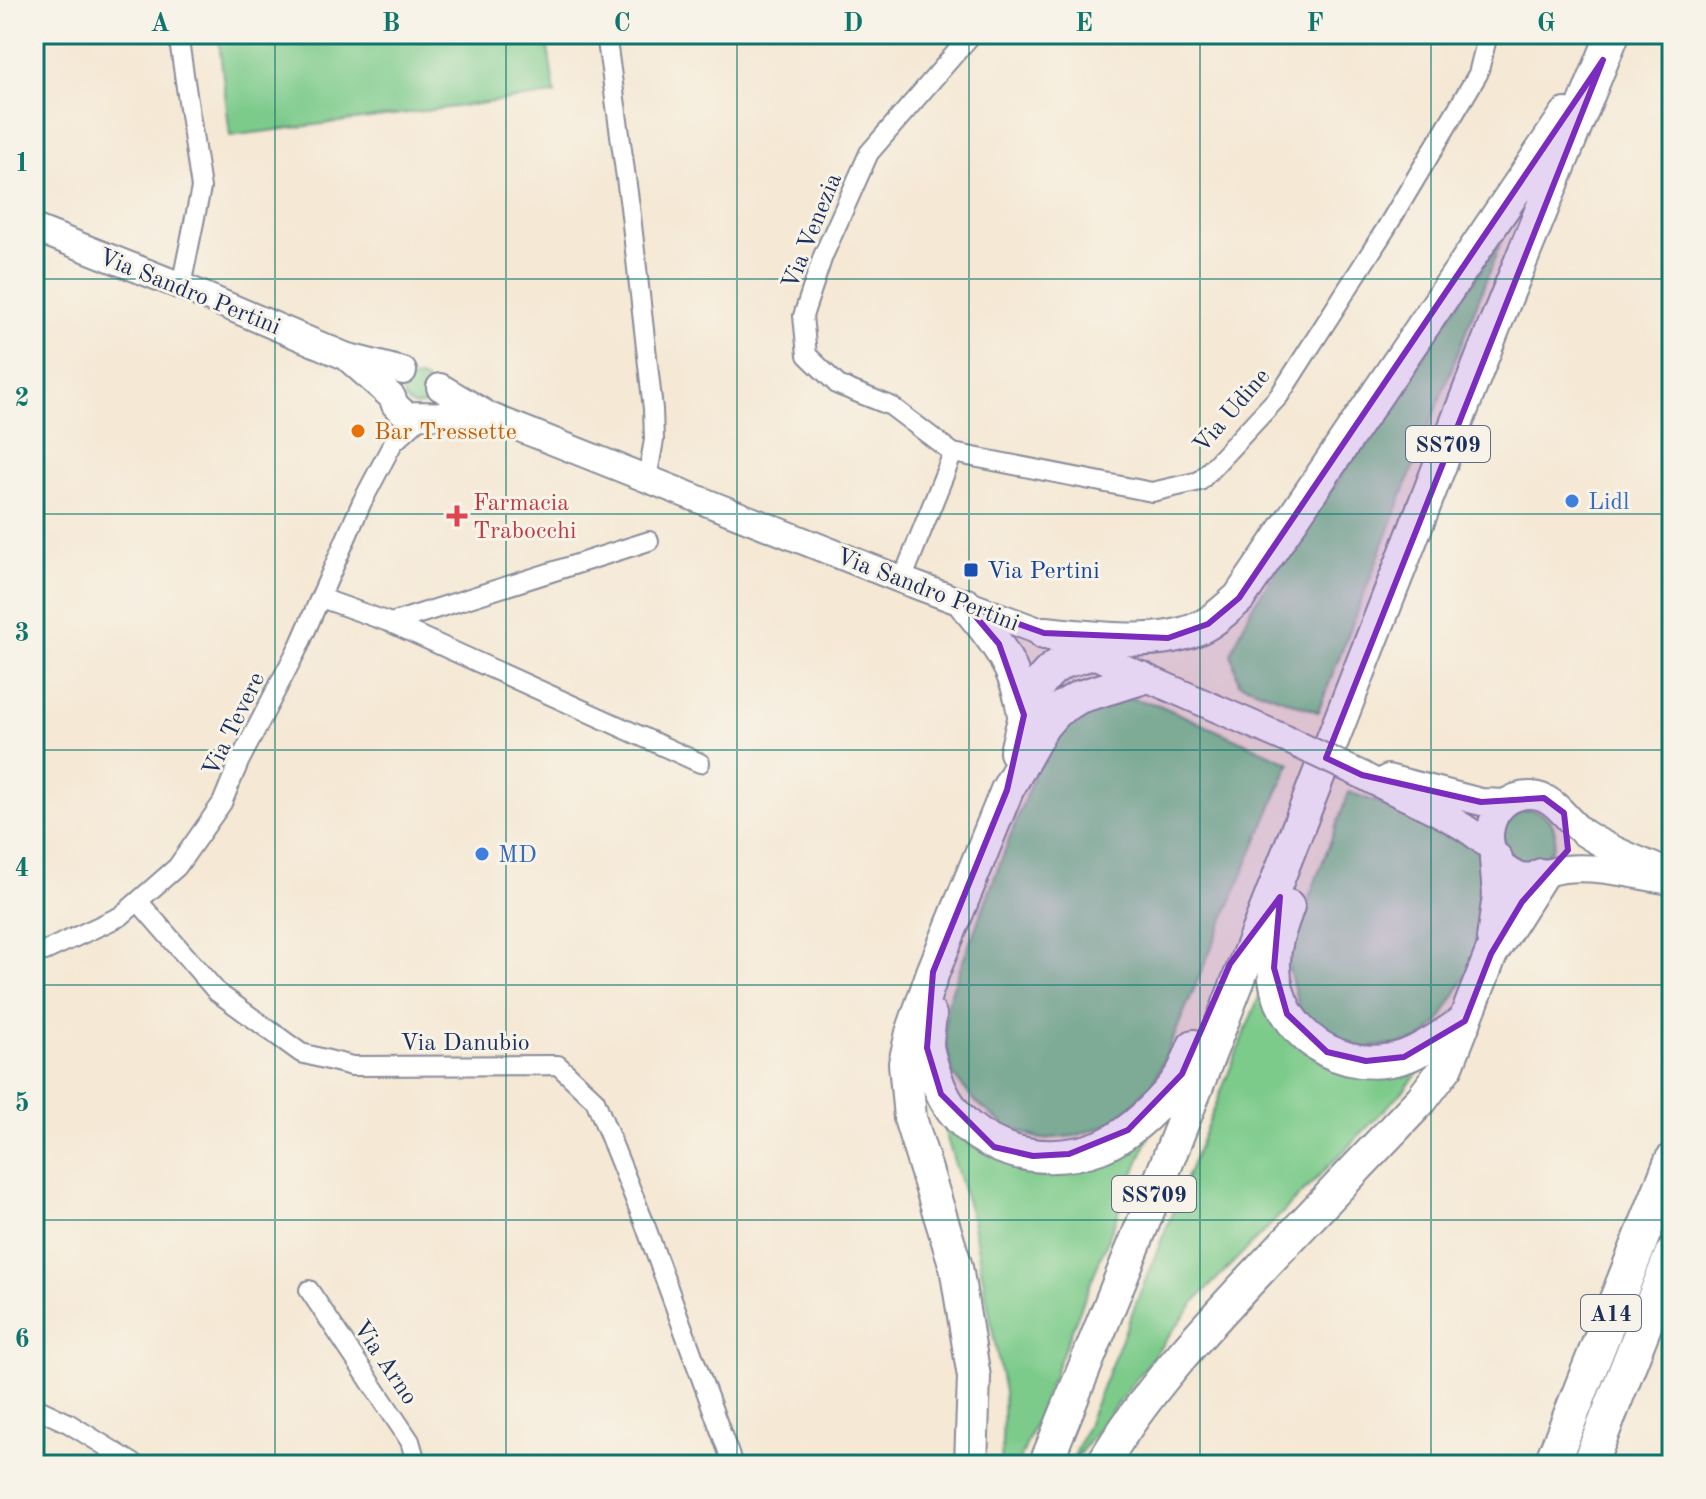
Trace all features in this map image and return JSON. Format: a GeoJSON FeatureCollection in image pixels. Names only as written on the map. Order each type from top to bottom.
{"type":"FeatureCollection","features":[{"type":"Feature","properties":{"kind":"highway"},"geometry":{"type":"LineString","coordinates":[[1044,633],[1111,639],[1168,638],[1208,624],[1239,598],[1608,47]]}},
{"type":"Feature","properties":{"kind":"highway","name":"SS709"},"geometry":{"type":"LineString","coordinates":[[1045,1465],[1494,327],[1608,47]]}},
{"type":"Feature","properties":{"kind":"highway"},"geometry":{"type":"LineString","coordinates":[[966,605],[999,644],[1014,671],[1022,693],[1024,715]]}},
{"type":"Feature","properties":{"kind":"highway"},"geometry":{"type":"LineString","coordinates":[[1007,790],[1024,715],[1044,678],[1060,664],[1090,654]]}},
{"type":"Feature","properties":{"kind":"highway"},"geometry":{"type":"LineString","coordinates":[[971,1465],[974,1377],[956,1267],[910,1118],[905,1063],[933,972],[1007,790],[1043,726],[1056,711],[1079,697],[1142,678]]}},
{"type":"Feature","properties":{"kind":"highway"},"geometry":{"type":"LineString","coordinates":[[1297,831],[1302,865],[1276,940],[1274,968],[1287,1014],[1309,1040],[1327,1052],[1345,1058],[1384,1061],[1421,1050],[1465,1021]]}},
{"type":"Feature","properties":{"kind":"highway"},"geometry":{"type":"LineString","coordinates":[[1491,954],[1499,895],[1493,853]]}},
{"type":"Feature","properties":{"kind":"highway"},"geometry":{"type":"LineString","coordinates":[[1102,1465],[1158,1382],[1205,1328],[1422,1099],[1447,1066],[1491,954],[1546,873]]}},
{"type":"Feature","properties":{"kind":"highway"},"geometry":{"type":"LineString","coordinates":[[933,972],[927,1048],[941,1094],[969,1128],[994,1147],[1033,1156],[1069,1154],[1101,1146],[1128,1130],[1158,1103],[1182,1074],[1230,964],[1261,922]]}},
{"type":"Feature","properties":{"kind":"highway","name":"A14"},"geometry":{"type":"LineString","coordinates":[[1551,1465],[1672,1161]]}},
{"type":"Feature","properties":{"kind":"highway","name":"A14"},"geometry":{"type":"LineString","coordinates":[[1589,1465],[1672,1255]]}},
{"type":"Feature","properties":{"kind":"main road","name":"Via Sandro Pertini"},"geometry":{"type":"LineString","coordinates":[[34,228],[345,356],[403,371],[414,368],[426,370],[435,376],[440,387],[489,416],[1044,633],[1286,739],[1454,821],[1516,874],[1580,867],[1672,881]]}},
{"type":"Feature","properties":{"kind":"main road","name":"Via Sandro Pertini"},"geometry":{"type":"LineString","coordinates":[[345,356],[406,415],[489,416]]}},
{"type":"Feature","properties":{"kind":"main road"},"geometry":{"type":"LineString","coordinates":[[394,401],[396,378],[403,371]]}},
{"type":"Feature","properties":{"kind":"main road"},"geometry":{"type":"LineString","coordinates":[[425,415],[437,406],[441,397],[440,387]]}},
{"type":"Feature","properties":{"kind":"main road","name":"Via Sandro Pertini"},"geometry":{"type":"LineString","coordinates":[[1362,775],[1395,779],[1481,802],[1506,803],[1519,796],[1531,795],[1544,798],[1555,804],[1583,832],[1672,874]]}},
{"type":"Feature","properties":{"kind":"main road"},"geometry":{"type":"LineString","coordinates":[[1493,853],[1492,821],[1506,803]]}},
{"type":"Feature","properties":{"kind":"main road"},"geometry":{"type":"LineString","coordinates":[[1546,873],[1562,861],[1568,850],[1569,825],[1564,813]]}},
{"type":"Feature","properties":{"kind":"street"},"geometry":{"type":"LineString","coordinates":[[178,34],[201,188],[181,286]]}},
{"type":"Feature","properties":{"kind":"street"},"geometry":{"type":"LineString","coordinates":[[606,34],[653,409],[654,440],[647,479]]}},
{"type":"Feature","properties":{"kind":"street","name":"Via Venezia"},"geometry":{"type":"LineString","coordinates":[[953,453],[891,406],[838,385],[807,355],[803,316],[823,256],[869,153],[972,34]]}},
{"type":"Feature","properties":{"kind":"street","name":"Via Udine"},"geometry":{"type":"LineString","coordinates":[[953,453],[1152,492],[1200,481],[1279,396],[1385,230],[1478,74],[1488,34]]}},
{"type":"Feature","properties":{"kind":"street","name":"Via Tevere"},"geometry":{"type":"LineString","coordinates":[[393,443],[394,401]]}},
{"type":"Feature","properties":{"kind":"street","name":"Via Tevere"},"geometry":{"type":"LineString","coordinates":[[34,952],[45,951],[121,916],[177,867],[222,803],[239,762],[321,598],[362,502],[393,443],[425,415]]}},
{"type":"Feature","properties":{"kind":"street"},"geometry":{"type":"LineString","coordinates":[[902,580],[953,453]]}},
{"type":"Feature","properties":{"kind":"street"},"geometry":{"type":"LineString","coordinates":[[391,623],[649,541]]}},
{"type":"Feature","properties":{"kind":"street"},"geometry":{"type":"LineString","coordinates":[[321,598],[391,623],[700,763]]}},
{"type":"Feature","properties":{"kind":"street","name":"Via Danubio"},"geometry":{"type":"LineString","coordinates":[[138,901],[217,992],[301,1053],[352,1066],[558,1065],[595,1100],[649,1236],[733,1465]]}},
{"type":"Feature","properties":{"kind":"street","name":"Via Arno"},"geometry":{"type":"LineString","coordinates":[[309,1290],[410,1441],[417,1465]]}},
{"type":"Feature","properties":{"kind":"street"},"geometry":{"type":"LineString","coordinates":[[34,1407],[68,1423],[136,1465]]}},
{"type":"Feature","properties":{"kind":"highlighted area"},"geometry":{"type":"Polygon","coordinates":[[[1603,60],[1326,758],[1362,775],[1481,802],[1544,798],[1564,813],[1568,850],[1522,902],[1491,954],[1465,1021],[1404,1057],[1366,1061],[1327,1052],[1287,1014],[1279,992],[1274,968],[1280,897],[1230,964],[1182,1074],[1128,1130],[1069,1154],[1033,1156],[994,1147],[941,1094],[927,1048],[933,972],[1007,790],[1024,715],[999,644],[966,605],[1044,633],[1168,638],[1208,624],[1239,598],[1603,60]]]}},
{"type":"Feature","properties":{"kind":"green space"},"geometry":{"type":"Polygon","coordinates":[[[218,34],[546,34],[555,94],[230,136],[218,34]]]}},
{"type":"Feature","properties":{"kind":"green space"},"geometry":{"type":"Polygon","coordinates":[[[1502,239],[1318,712],[1239,683],[1231,653],[1252,607],[1502,239]]]}},
{"type":"Feature","properties":{"kind":"green space"},"geometry":{"type":"Polygon","coordinates":[[[417,378],[427,382],[431,392],[427,402],[417,406],[407,402],[403,392],[407,382],[417,378]]]}},
{"type":"Feature","properties":{"kind":"green space"},"geometry":{"type":"Polygon","coordinates":[[[1129,698],[1159,705],[1290,763],[1154,1083],[1116,1122],[1075,1136],[1041,1139],[1007,1127],[976,1102],[952,1074],[945,1036],[946,1006],[1047,740],[1065,722],[1084,710],[1129,698]]]}},
{"type":"Feature","properties":{"kind":"green space"},"geometry":{"type":"Polygon","coordinates":[[[1349,792],[1454,831],[1477,849],[1488,868],[1478,955],[1439,1022],[1419,1042],[1359,1049],[1324,1034],[1299,1008],[1288,965],[1296,933],[1349,792]]]}},
{"type":"Feature","properties":{"kind":"green space"},"geometry":{"type":"Polygon","coordinates":[[[1529,810],[1547,818],[1555,836],[1547,854],[1529,862],[1511,854],[1503,836],[1511,818],[1529,810]]]}},
{"type":"Feature","properties":{"kind":"green space"},"geometry":{"type":"Polygon","coordinates":[[[1261,992],[1288,1037],[1328,1066],[1370,1079],[1424,1066],[1404,1090],[1197,1299],[1071,1465],[1261,992]]]}},
{"type":"Feature","properties":{"kind":"green space"},"geometry":{"type":"Polygon","coordinates":[[[930,1084],[969,1143],[1023,1170],[1082,1166],[1151,1131],[1018,1465],[1001,1465],[1004,1392],[972,1219],[930,1084]]]}},
{"type":"Feature","properties":{"kind":"place","name":"Bar Tressette"},"geometry":{"type":"Point","coordinates":[358,431]}},
{"type":"Feature","properties":{"kind":"place","name":"Lidl"},"geometry":{"type":"Point","coordinates":[1572,501]}},
{"type":"Feature","properties":{"kind":"place","name":"Farmacia Trabocchi"},"geometry":{"type":"Point","coordinates":[457,516]}},
{"type":"Feature","properties":{"kind":"place","name":"Via Pertini"},"geometry":{"type":"Point","coordinates":[971,570]}},
{"type":"Feature","properties":{"kind":"place","name":"MD"},"geometry":{"type":"Point","coordinates":[482,854]}}]}
